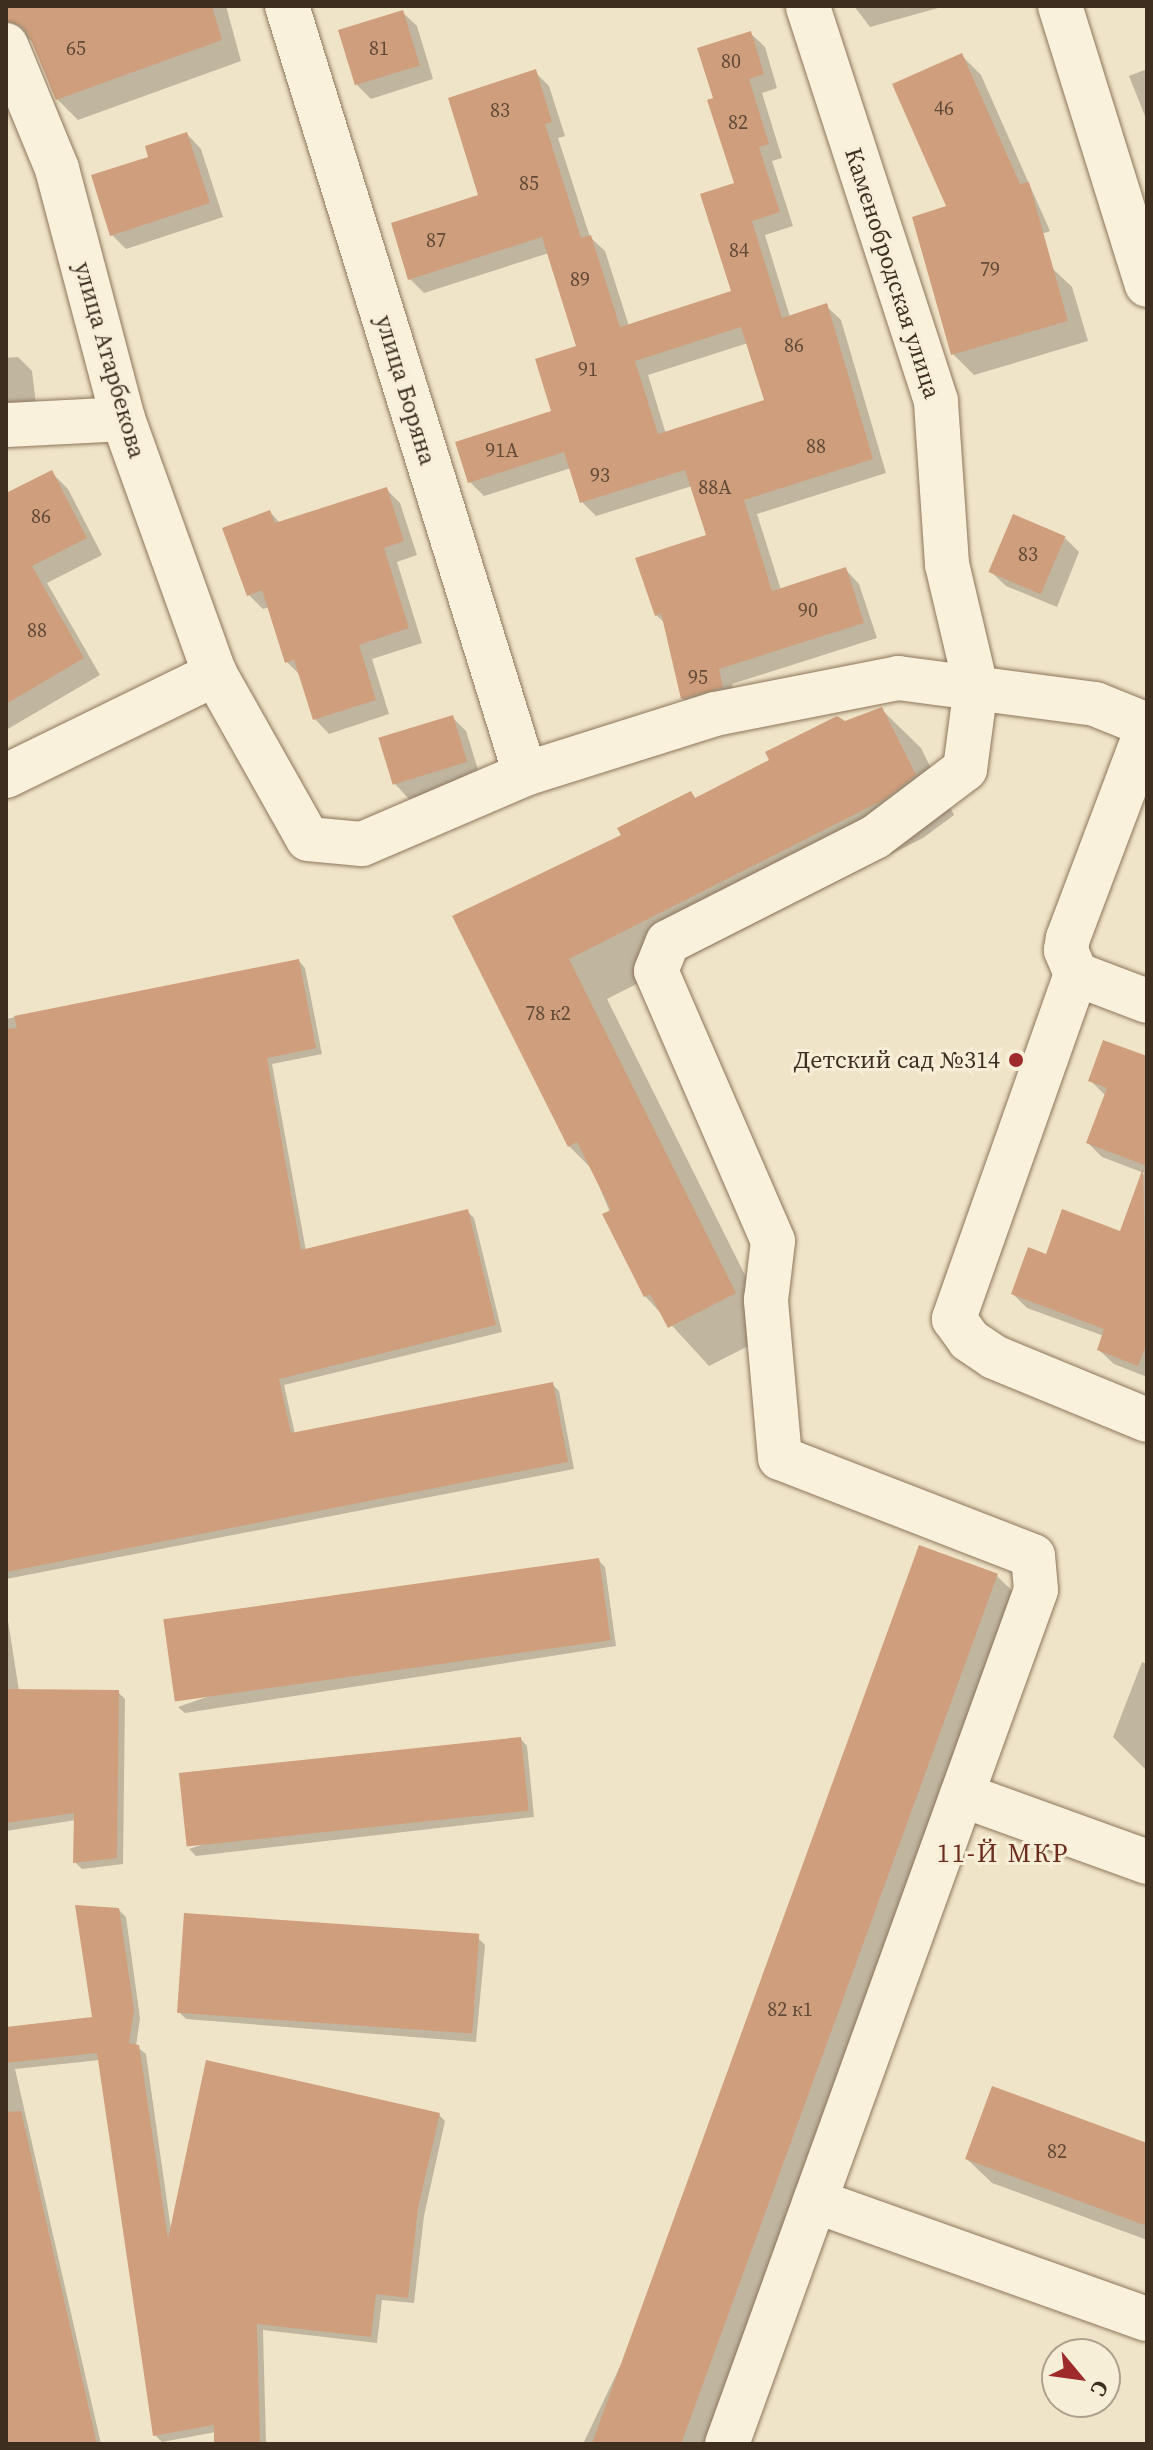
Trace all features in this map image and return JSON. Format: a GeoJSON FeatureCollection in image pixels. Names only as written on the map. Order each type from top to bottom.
{"type":"FeatureCollection","features":[{"type":"Feature","properties":{"kind":"street","name":"улица Боряна"},"geometry":{"type":"LineString","coordinates":[[287,6],[525,774]]}},
{"type":"Feature","properties":{"kind":"street","name":"Каменобродская улица"},"geometry":{"type":"LineString","coordinates":[[808,6],[936,401],[947,564],[976,687]]}},
{"type":"Feature","properties":{"kind":"street"},"geometry":{"type":"LineString","coordinates":[[1060,6],[1147,285]]}},
{"type":"Feature","properties":{"kind":"street","name":"улица Атарбекова"},"geometry":{"type":"LineString","coordinates":[[6,45],[57,169],[123,419],[215,674],[308,839],[362,844],[525,774]]}},
{"type":"Feature","properties":{"kind":"street"},"geometry":{"type":"LineString","coordinates":[[6,425],[123,419]]}},
{"type":"Feature","properties":{"kind":"street"},"geometry":{"type":"LineString","coordinates":[[6,776],[215,674]]}},
{"type":"Feature","properties":{"kind":"street"},"geometry":{"type":"LineString","coordinates":[[525,774],[715,714],[898,678],[1095,704],[1147,727],[1068,938],[1066,950],[1076,974],[954,1319],[969,1340],[994,1357],[1147,1420]]}},
{"type":"Feature","properties":{"kind":"street"},"geometry":{"type":"LineString","coordinates":[[727,2444],[1036,1590],[1033,1556],[780,1458],[766,1300],[773,1241],[656,971],[668,942],[875,837],[965,769],[976,687]]}},
{"type":"Feature","properties":{"kind":"street"},"geometry":{"type":"LineString","coordinates":[[1076,974],[1147,1001]]}},
{"type":"Feature","properties":{"kind":"street"},"geometry":{"type":"LineString","coordinates":[[962,1795],[1147,1862]]}},
{"type":"Feature","properties":{"kind":"street"},"geometry":{"type":"LineString","coordinates":[[815,2201],[1147,2319]]}},
{"type":"Feature","properties":{"kind":"building"},"geometry":{"type":"Polygon","coordinates":[[[6,6],[212,6],[222,40],[56,100],[29,35],[21,25],[6,21],[6,6]]]}},
{"type":"Feature","properties":{"kind":"building"},"geometry":{"type":"Polygon","coordinates":[[[403,10],[420,65],[355,85],[338,30],[403,10]]]}},
{"type":"Feature","properties":{"kind":"building"},"geometry":{"type":"Polygon","coordinates":[[[751,31],[764,74],[749,79],[769,144],[759,147],[780,212],[752,221],[782,318],[827,303],[873,459],[744,500],[772,591],[846,567],[864,623],[719,669],[723,687],[681,699],[661,613],[655,616],[635,558],[706,535],[685,470],[580,503],[564,452],[468,483],[455,442],[551,411],[535,359],[576,346],[542,237],[408,280],[391,223],[478,195],[448,98],[536,69],[552,122],[545,124],[581,238],[591,235],[620,327],[731,291],[700,194],[734,183],[707,100],[713,98],[697,48],[751,31]],[[741,327],[635,361],[658,434],[764,400],[741,327]]]}},
{"type":"Feature","properties":{"kind":"building"},"geometry":{"type":"Polygon","coordinates":[[[962,53],[1020,184],[1029,182],[1068,321],[951,355],[912,217],[946,206],[892,84],[962,53]]]}},
{"type":"Feature","properties":{"kind":"building"},"geometry":{"type":"Polygon","coordinates":[[[187,132],[210,203],[110,236],[91,175],[148,157],[145,146],[187,132]]]}},
{"type":"Feature","properties":{"kind":"building"},"geometry":{"type":"Polygon","coordinates":[[[52,470],[87,538],[32,566],[84,658],[6,704],[6,493],[52,470]]]}},
{"type":"Feature","properties":{"kind":"building"},"geometry":{"type":"Polygon","coordinates":[[[387,487],[404,541],[384,548],[409,628],[359,645],[376,700],[313,720],[294,660],[285,663],[262,590],[247,596],[222,528],[270,510],[275,523],[387,487]]]}},
{"type":"Feature","properties":{"kind":"building"},"geometry":{"type":"Polygon","coordinates":[[[1013,514],[1065,536],[1041,594],[988,572],[1013,514]]]}},
{"type":"Feature","properties":{"kind":"building"},"geometry":{"type":"Polygon","coordinates":[[[882,707],[916,775],[883,800],[569,959],[736,1293],[668,1328],[650,1294],[644,1297],[602,1214],[611,1210],[577,1142],[568,1147],[452,916],[621,835],[617,828],[691,791],[695,798],[769,760],[765,752],[837,716],[845,721],[882,707]]]}},
{"type":"Feature","properties":{"kind":"building"},"geometry":{"type":"Polygon","coordinates":[[[453,715],[467,762],[393,785],[378,738],[453,715]]]}},
{"type":"Feature","properties":{"kind":"building"},"geometry":{"type":"Polygon","coordinates":[[[299,959],[316,1048],[267,1058],[301,1250],[468,1209],[496,1325],[279,1379],[291,1433],[553,1382],[568,1462],[6,1572],[6,1029],[17,1028],[14,1016],[299,959]]]}},
{"type":"Feature","properties":{"kind":"building"},"geometry":{"type":"Polygon","coordinates":[[[1103,1040],[1147,1056],[1147,1166],[1086,1143],[1107,1088],[1088,1081],[1103,1040]]]}},
{"type":"Feature","properties":{"kind":"building"},"geometry":{"type":"Polygon","coordinates":[[[1143,1168],[1147,1343],[1138,1366],[1097,1350],[1104,1329],[1011,1294],[1028,1247],[1046,1254],[1062,1209],[1120,1231],[1143,1168]]]}},
{"type":"Feature","properties":{"kind":"building"},"geometry":{"type":"Polygon","coordinates":[[[919,1545],[998,1574],[681,2444],[592,2444],[919,1545]]]}},
{"type":"Feature","properties":{"kind":"building"},"geometry":{"type":"Polygon","coordinates":[[[599,1558],[611,1640],[175,1701],[163,1619],[599,1558]]]}},
{"type":"Feature","properties":{"kind":"building"},"geometry":{"type":"Polygon","coordinates":[[[6,1689],[119,1690],[117,1858],[73,1863],[74,1813],[6,1823],[6,1689]]]}},
{"type":"Feature","properties":{"kind":"building"},"geometry":{"type":"Polygon","coordinates":[[[521,1737],[529,1811],[187,1847],[179,1773],[521,1737]]]}},
{"type":"Feature","properties":{"kind":"building"},"geometry":{"type":"Polygon","coordinates":[[[75,1905],[119,1908],[134,2010],[129,2043],[139,2045],[168,2239],[206,2060],[440,2113],[418,2208],[408,2298],[376,2294],[371,2337],[257,2324],[260,2444],[214,2444],[214,2425],[153,2436],[97,2053],[6,2063],[6,2027],[92,2017],[75,1905]]]}},
{"type":"Feature","properties":{"kind":"building"},"geometry":{"type":"Polygon","coordinates":[[[184,1913],[479,1934],[472,2033],[177,2013],[184,1913]]]}},
{"type":"Feature","properties":{"kind":"building"},"geometry":{"type":"Polygon","coordinates":[[[992,2086],[1147,2143],[1147,2226],[965,2159],[992,2086]]]}},
{"type":"Feature","properties":{"kind":"building"},"geometry":{"type":"Polygon","coordinates":[[[21,2111],[97,2444],[6,2444],[6,2112],[21,2111]]]}},
{"type":"Feature","properties":{"kind":"place","name":"Детский сад №314"},"geometry":{"type":"Point","coordinates":[1016,1060]}},
{"type":"Feature","properties":{"kind":"district","name":"11-Й МКР"},"geometry":{"type":"Point","coordinates":[1003,1854]}}]}
